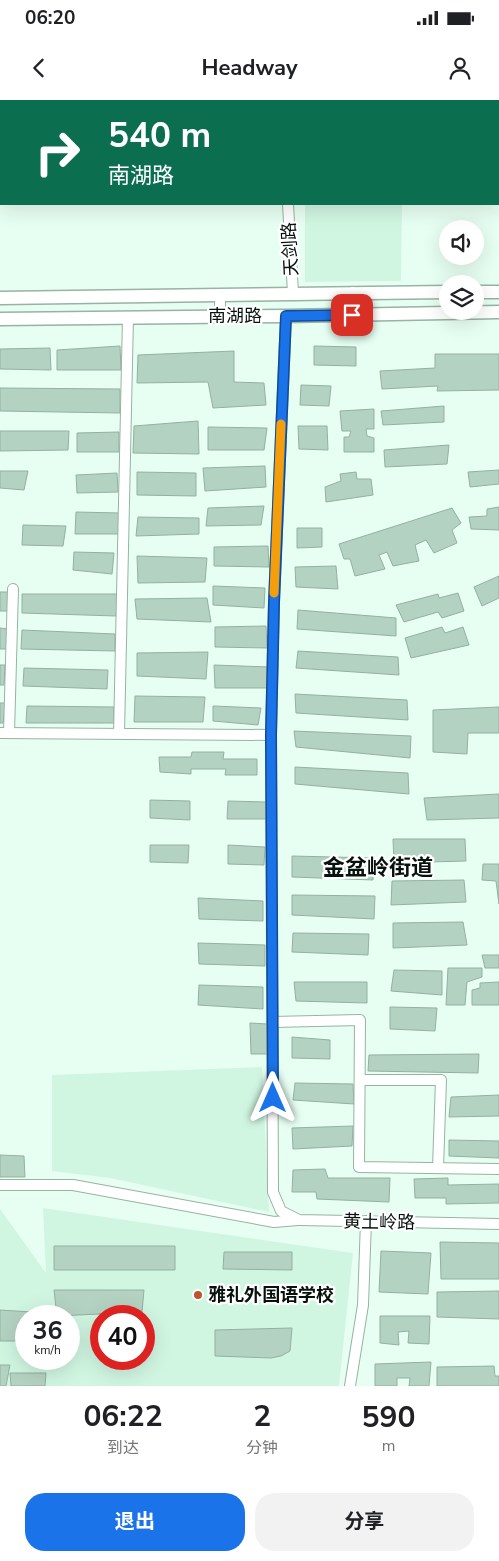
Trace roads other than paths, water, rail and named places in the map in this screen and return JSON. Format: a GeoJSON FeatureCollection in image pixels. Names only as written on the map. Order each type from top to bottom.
{"type":"FeatureCollection","features":[{"type":"Feature","properties":{"kind":"main road","name":"南湖路"},"geometry":{"type":"LineString","coordinates":[[0,298],[439,292]]}},
{"type":"Feature","properties":{"kind":"main road"},"geometry":{"type":"LineString","coordinates":[[484,292],[499,292]]}},
{"type":"Feature","properties":{"kind":"main road","name":"南湖路"},"geometry":{"type":"LineString","coordinates":[[0,319],[499,312]]}},
{"type":"Feature","properties":{"kind":"street","name":"天剑路"},"geometry":{"type":"LineString","coordinates":[[288,205],[293,293]]}},
{"type":"Feature","properties":{"kind":"street"},"geometry":{"type":"LineString","coordinates":[[352,315],[353,292]]}},
{"type":"Feature","properties":{"kind":"street"},"geometry":{"type":"LineString","coordinates":[[220,294],[220,316]]}},
{"type":"Feature","properties":{"kind":"street"},"geometry":{"type":"LineString","coordinates":[[286,316],[274,602],[271,735],[274,1192],[281,1211],[299,1220]]}},
{"type":"Feature","properties":{"kind":"street"},"geometry":{"type":"LineString","coordinates":[[119,734],[128,317]]}},
{"type":"Feature","properties":{"kind":"street"},"geometry":{"type":"LineString","coordinates":[[13,589],[5,733],[271,735]]}},
{"type":"Feature","properties":{"kind":"street"},"geometry":{"type":"LineString","coordinates":[[272,1022],[360,1020],[359,1167],[499,1169]]}},
{"type":"Feature","properties":{"kind":"street"},"geometry":{"type":"LineString","coordinates":[[360,1080],[441,1080],[438,1168]]}},
{"type":"Feature","properties":{"kind":"street","name":"黄土岭路"},"geometry":{"type":"LineString","coordinates":[[0,1185],[73,1185],[274,1222],[299,1220],[499,1224]]}},
{"type":"Feature","properties":{"kind":"street"},"geometry":{"type":"LineString","coordinates":[[350,1386],[363,1305],[366,1221]]}},
{"type":"Feature","properties":{"kind":"place","name":"雅礼外国语学校"},"geometry":{"type":"Point","coordinates":[198,1295]}},
{"type":"Feature","properties":{"kind":"district","name":"金盆岭街道"},"geometry":{"type":"Point","coordinates":[378,868]}}]}
